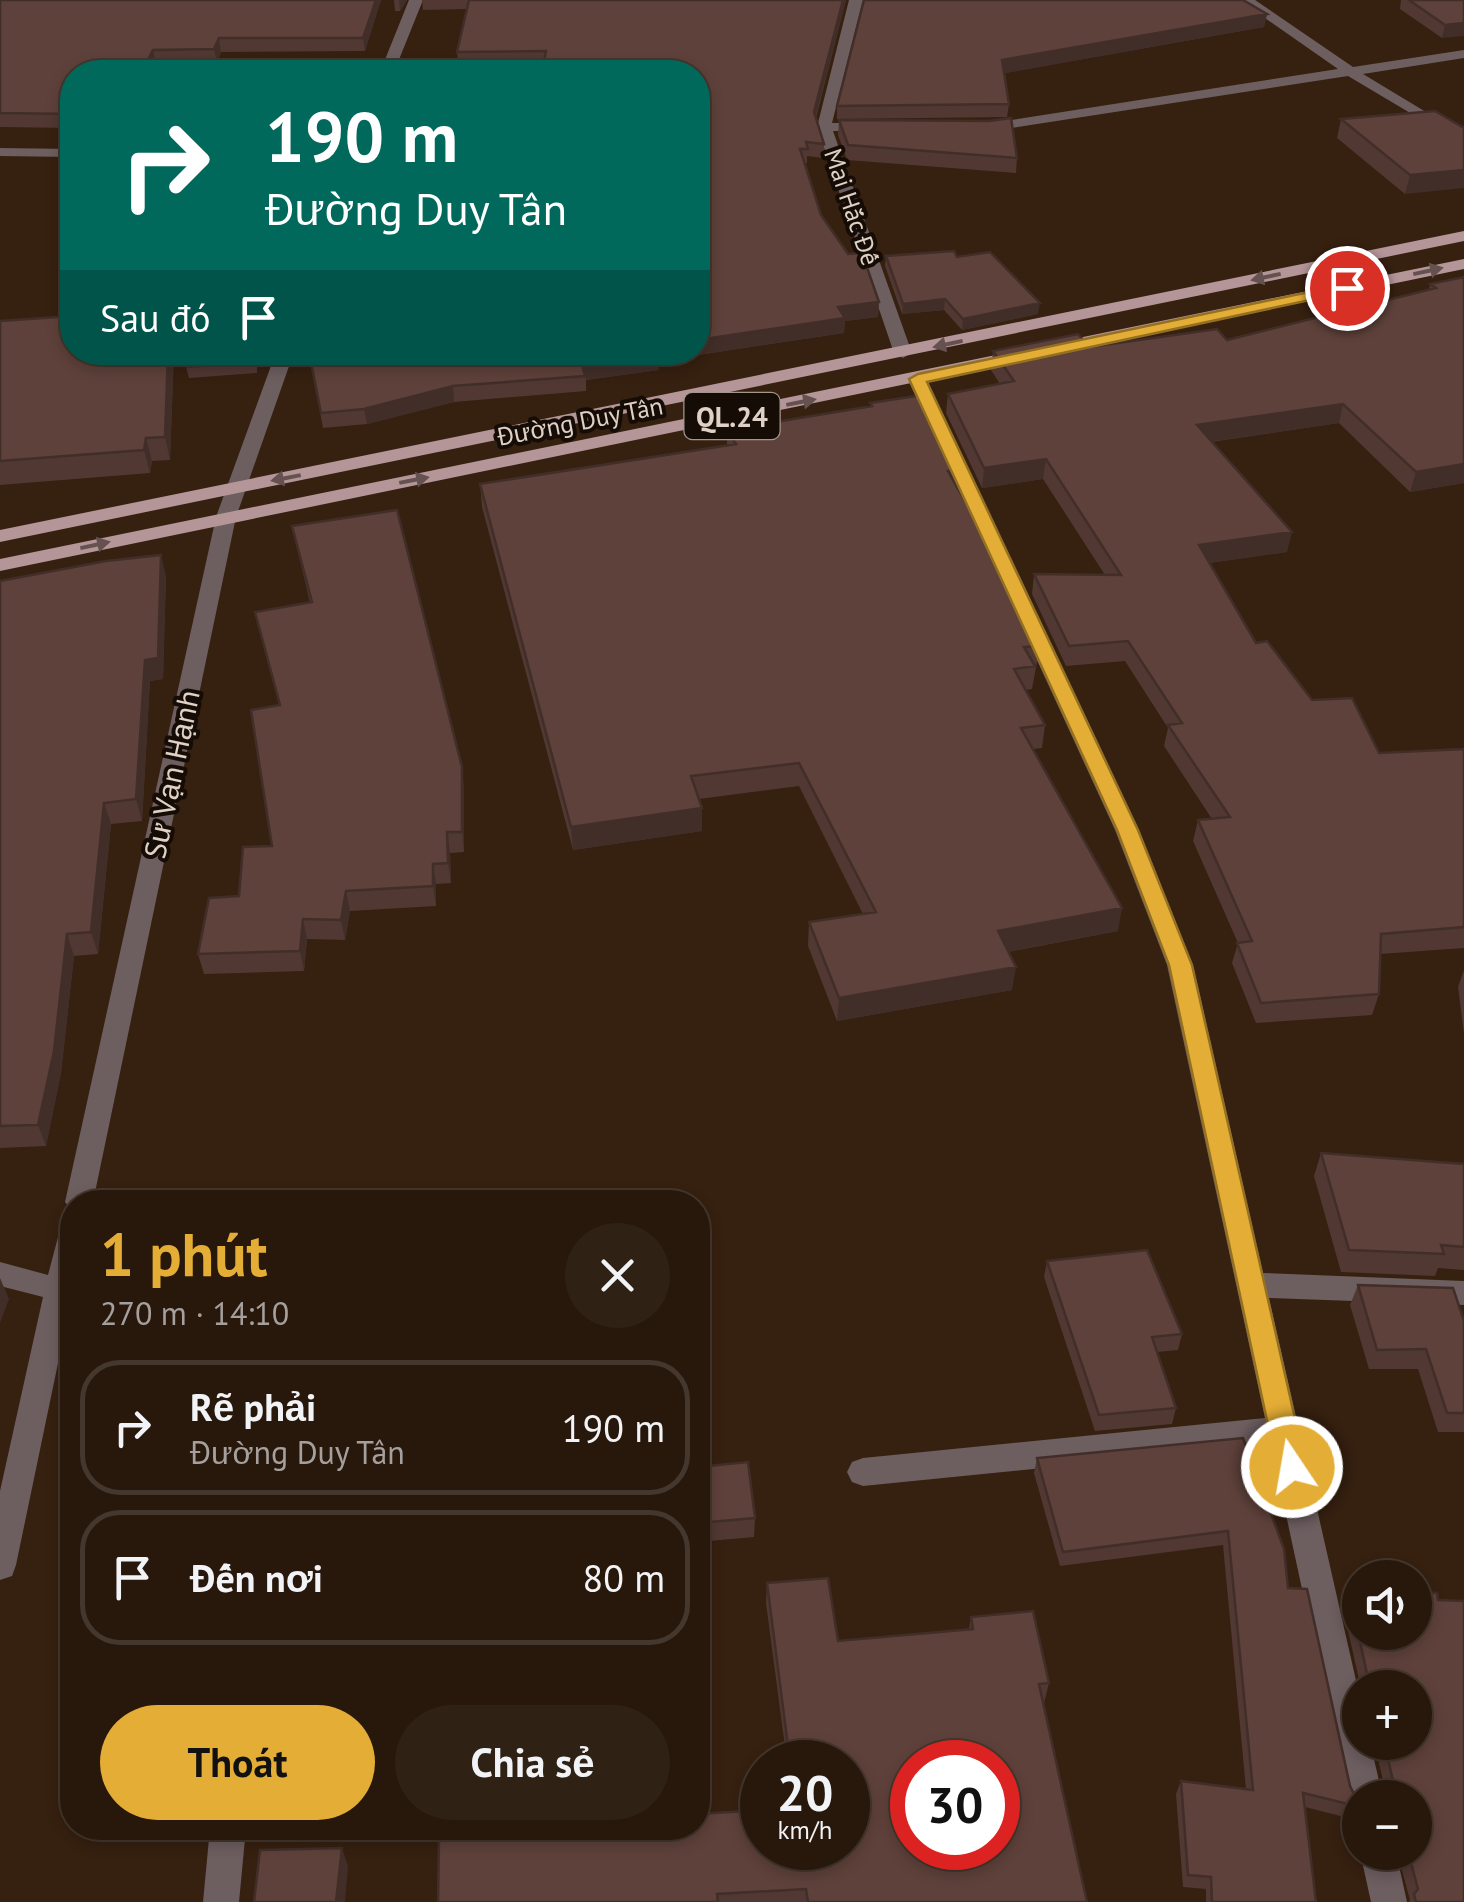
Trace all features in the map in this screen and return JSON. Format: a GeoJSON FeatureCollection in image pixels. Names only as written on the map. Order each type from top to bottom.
{"type":"FeatureCollection","features":[{"type":"Feature","properties":{"kind":"main road","name":"Đường Duy Tân"},"geometry":{"type":"LineString","coordinates":[[0,536],[1464,236]]}},
{"type":"Feature","properties":{"kind":"main road","name":"Đường Duy Tân"},"geometry":{"type":"LineString","coordinates":[[0,565],[1464,264]]}},
{"type":"Feature","properties":{"kind":"street"},"geometry":{"type":"LineString","coordinates":[[392,60],[416,0]]}},
{"type":"Feature","properties":{"kind":"street","name":"Mai Hắc Đế"},"geometry":{"type":"LineString","coordinates":[[856,0],[824,127],[903,353]]}},
{"type":"Feature","properties":{"kind":"street"},"geometry":{"type":"LineString","coordinates":[[1246,0],[1354,74],[1464,141]]}},
{"type":"Feature","properties":{"kind":"street"},"geometry":{"type":"LineString","coordinates":[[959,130],[1354,74],[1464,54]]}},
{"type":"Feature","properties":{"kind":"street"},"geometry":{"type":"LineString","coordinates":[[824,127],[877,128]]}},
{"type":"Feature","properties":{"kind":"street"},"geometry":{"type":"LineString","coordinates":[[0,152],[60,153]]}},
{"type":"Feature","properties":{"kind":"street","name":"Sư Vạn Hạnh"},"geometry":{"type":"LineString","coordinates":[[81,1190],[226,518],[281,365]]}},
{"type":"Feature","properties":{"kind":"street"},"geometry":{"type":"LineString","coordinates":[[918,379],[1127,830],[1180,965],[1362,1780]]}},
{"type":"Feature","properties":{"kind":"street"},"geometry":{"type":"LineString","coordinates":[[0,1274],[60,1290],[0,1565]]}},
{"type":"Feature","properties":{"kind":"street"},"geometry":{"type":"LineString","coordinates":[[1251,1285],[1464,1293]]}},
{"type":"Feature","properties":{"kind":"street"},"geometry":{"type":"LineString","coordinates":[[864,1472],[1284,1430]]}},
{"type":"Feature","properties":{"kind":"street"},"geometry":{"type":"LineString","coordinates":[[221,1902],[227,1840]]}},
{"type":"Feature","properties":{"kind":"street"},"geometry":{"type":"LineString","coordinates":[[1382,1870],[1389,1902]]}},
{"type":"Feature","properties":{"kind":"building"},"geometry":{"type":"Polygon","coordinates":[[[0,0],[376,0],[363,38],[219,38],[214,49],[153,50],[148,60],[60,60],[60,114],[0,113],[0,0]]]}},
{"type":"Feature","properties":{"kind":"building"},"geometry":{"type":"Polygon","coordinates":[[[469,0],[843,0],[814,112],[824,144],[806,142],[808,149],[800,149],[821,215],[848,254],[862,253],[879,302],[838,307],[845,318],[710,338],[710,60],[544,60],[546,51],[457,52],[469,0]]]}},
{"type":"Feature","properties":{"kind":"building"},"geometry":{"type":"Polygon","coordinates":[[[864,0],[1243,0],[1267,14],[1002,60],[1009,104],[837,106],[864,0]]]}},
{"type":"Feature","properties":{"kind":"building"},"geometry":{"type":"Polygon","coordinates":[[[1409,0],[1464,0],[1464,23],[1445,25],[1409,0]]]}},
{"type":"Feature","properties":{"kind":"building"},"geometry":{"type":"Polygon","coordinates":[[[1435,111],[1464,128],[1464,170],[1410,175],[1341,119],[1435,111]]]}},
{"type":"Feature","properties":{"kind":"building"},"geometry":{"type":"Polygon","coordinates":[[[1011,118],[1017,158],[848,145],[839,120],[989,121],[1011,118]]]}},
{"type":"Feature","properties":{"kind":"building"},"geometry":{"type":"Polygon","coordinates":[[[954,251],[957,257],[990,252],[1040,303],[963,319],[945,299],[903,304],[886,256],[954,251]]]}},
{"type":"Feature","properties":{"kind":"building"},"geometry":{"type":"Polygon","coordinates":[[[1464,277],[1464,464],[1416,472],[1343,404],[1197,425],[1292,532],[1199,545],[1256,643],[1267,641],[1312,700],[1352,698],[1379,753],[1464,749],[1464,927],[1381,934],[1379,994],[1261,1003],[1237,943],[1252,941],[1198,820],[1230,817],[1168,725],[1182,723],[1128,641],[1069,646],[1034,574],[1121,575],[1046,459],[984,468],[948,394],[1014,381],[993,351],[1078,334],[1090,347],[1217,329],[1227,340],[1436,288],[1430,284],[1464,277]]]}},
{"type":"Feature","properties":{"kind":"building"},"geometry":{"type":"Polygon","coordinates":[[[60,317],[60,365],[168,365],[165,437],[146,438],[144,450],[0,461],[0,321],[60,317]]]}},
{"type":"Feature","properties":{"kind":"building"},"geometry":{"type":"Polygon","coordinates":[[[312,365],[582,365],[585,376],[453,386],[364,409],[321,413],[312,365]]]}},
{"type":"Feature","properties":{"kind":"building"},"geometry":{"type":"Polygon","coordinates":[[[923,395],[958,470],[948,471],[1005,571],[1040,646],[1024,647],[1035,666],[1014,669],[1045,725],[1021,728],[1122,908],[998,931],[1016,967],[839,998],[809,922],[876,912],[799,763],[691,776],[702,808],[571,827],[480,484],[736,444],[727,430],[923,395]]]}},
{"type":"Feature","properties":{"kind":"building"},"geometry":{"type":"Polygon","coordinates":[[[397,510],[462,767],[462,832],[447,832],[448,863],[433,864],[433,886],[346,891],[341,920],[303,919],[300,951],[198,954],[209,898],[239,896],[243,847],[272,846],[251,710],[280,705],[255,612],[312,602],[292,526],[397,510]]]}},
{"type":"Feature","properties":{"kind":"building"},"geometry":{"type":"Polygon","coordinates":[[[161,555],[158,658],[145,660],[136,799],[104,803],[91,932],[67,934],[54,1051],[38,1125],[0,1126],[0,581],[161,555]]]}},
{"type":"Feature","properties":{"kind":"building"},"geometry":{"type":"Polygon","coordinates":[[[1321,1153],[1464,1164],[1464,1247],[1441,1245],[1444,1254],[1349,1250],[1321,1153]]]}},
{"type":"Feature","properties":{"kind":"building"},"geometry":{"type":"Polygon","coordinates":[[[1147,1250],[1182,1334],[1152,1337],[1176,1408],[1099,1415],[1047,1261],[1147,1250]]]}},
{"type":"Feature","properties":{"kind":"building"},"geometry":{"type":"Polygon","coordinates":[[[1358,1285],[1453,1288],[1464,1321],[1464,1413],[1447,1413],[1426,1349],[1377,1350],[1358,1285]]]}},
{"type":"Feature","properties":{"kind":"building"},"geometry":{"type":"Polygon","coordinates":[[[1243,1438],[1284,1549],[1288,1588],[1307,1589],[1349,1780],[1342,1780],[1342,1803],[1303,1793],[1316,1902],[1212,1902],[1211,1877],[1188,1875],[1181,1781],[1253,1790],[1228,1531],[1063,1552],[1037,1458],[1243,1438]]]}},
{"type":"Feature","properties":{"kind":"building"},"geometry":{"type":"Polygon","coordinates":[[[748,1462],[755,1518],[710,1522],[710,1466],[748,1462]]]}},
{"type":"Feature","properties":{"kind":"building"},"geometry":{"type":"Polygon","coordinates":[[[828,1578],[838,1641],[973,1629],[971,1617],[1033,1611],[1049,1683],[1039,1684],[1087,1902],[808,1902],[806,1889],[717,1894],[718,1902],[438,1902],[439,1840],[710,1840],[710,1813],[740,1811],[740,1870],[870,1870],[870,1740],[787,1740],[767,1583],[828,1578]]]}},
{"type":"Feature","properties":{"kind":"building"},"geometry":{"type":"Polygon","coordinates":[[[1432,1593],[1437,1593],[1438,1600],[1464,1601],[1464,1902],[1416,1902],[1414,1894],[1418,1889],[1413,1870],[1432,1870],[1432,1780],[1393,1780],[1388,1760],[1432,1760],[1432,1670],[1366,1670],[1362,1650],[1432,1650],[1432,1593]]]}},
{"type":"Feature","properties":{"kind":"building"},"geometry":{"type":"Polygon","coordinates":[[[342,1848],[336,1902],[254,1902],[260,1850],[342,1848]]]}},
{"type":"Feature","properties":{"kind":"route"},"geometry":{"type":"LineString","coordinates":[[1292,1467],[1180,965],[1127,830],[918,379],[1347,288]]}}]}
